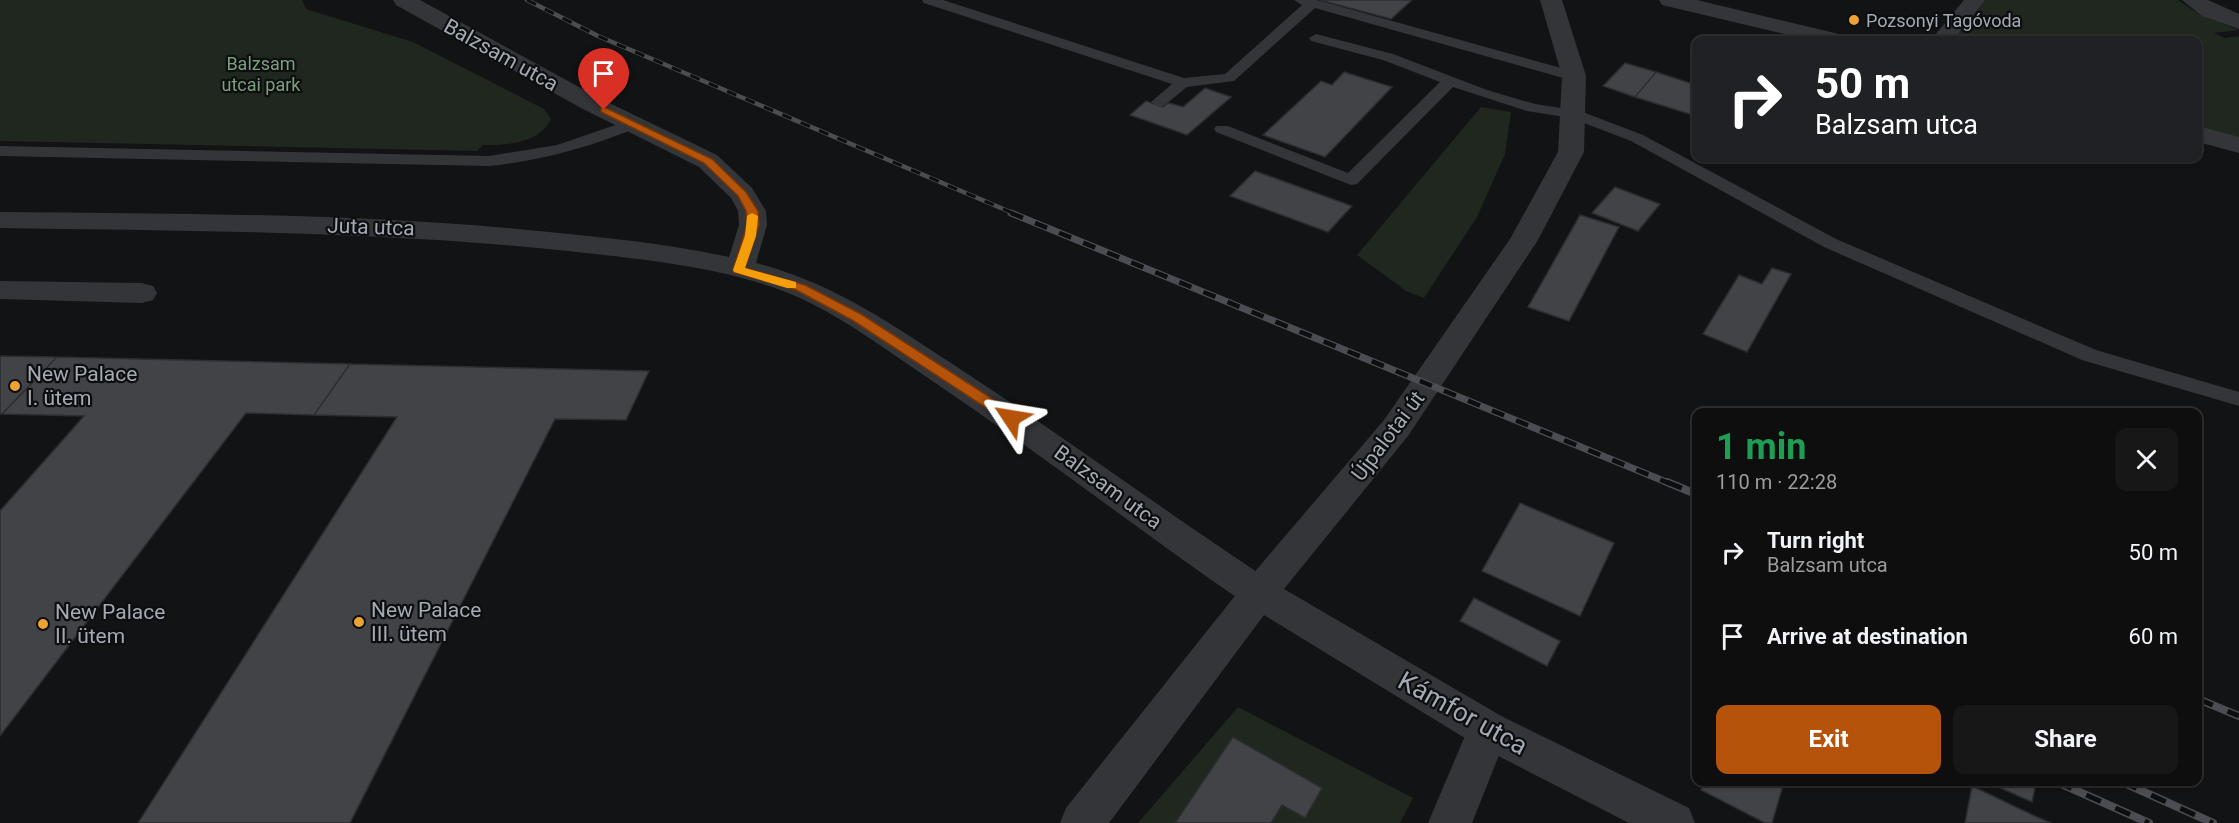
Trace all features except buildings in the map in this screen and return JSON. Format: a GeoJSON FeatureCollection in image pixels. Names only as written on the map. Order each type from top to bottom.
{"type":"FeatureCollection","features":[{"type":"Feature","properties":{"kind":"street","name":"Balzsam utca"},"geometry":{"type":"LineString","coordinates":[[404,0],[590,104],[708,161],[742,194],[752,211],[753,225],[739,270],[801,288],[856,317],[1011,418],[1259,593]]}},
{"type":"Feature","properties":{"kind":"street","name":"Újpalotai út"},"geometry":{"type":"LineString","coordinates":[[1082,823],[1259,593],[1396,428],[1524,240],[1571,152],[1574,76],[1551,0]]}},
{"type":"Feature","properties":{"kind":"street"},"geometry":{"type":"LineString","coordinates":[[1670,0],[1818,36]]}},
{"type":"Feature","properties":{"kind":"street"},"geometry":{"type":"LineString","coordinates":[[1945,36],[1975,0]]}},
{"type":"Feature","properties":{"kind":"street"},"geometry":{"type":"LineString","coordinates":[[2193,0],[2210,12],[2239,22]]}},
{"type":"Feature","properties":{"kind":"street"},"geometry":{"type":"LineString","coordinates":[[2202,135],[2239,145]]}},
{"type":"Feature","properties":{"kind":"street","name":"Juta utca"},"geometry":{"type":"LineString","coordinates":[[0,220],[395,227],[524,237],[642,252],[739,270]]}},
{"type":"Feature","properties":{"kind":"street"},"geometry":{"type":"LineString","coordinates":[[0,290],[142,293]]}},
{"type":"Feature","properties":{"kind":"street","name":"Kámfor utca"},"geometry":{"type":"LineString","coordinates":[[1259,593],[1488,730],[1673,823]]}},
{"type":"Feature","properties":{"kind":"street"},"geometry":{"type":"LineString","coordinates":[[1450,823],[1488,730]]}},
{"type":"Feature","properties":{"kind":"lane"},"geometry":{"type":"LineString","coordinates":[[929,0],[1183,83],[1229,78],[1306,2],[1574,76]]}},
{"type":"Feature","properties":{"kind":"lane"},"geometry":{"type":"LineString","coordinates":[[1316,38],[1388,57],[1450,81],[1533,108],[1574,114],[1637,138],[1830,243],[2089,355],[2239,399]]}},
{"type":"Feature","properties":{"kind":"lane"},"geometry":{"type":"LineString","coordinates":[[1222,129],[1351,180],[1450,81]]}},
{"type":"Feature","properties":{"kind":"lane"},"geometry":{"type":"LineString","coordinates":[[1159,102],[1183,83]]}},
{"type":"Feature","properties":{"kind":"lane"},"geometry":{"type":"LineString","coordinates":[[0,151],[489,161],[520,159],[554,152],[585,143],[633,124]]}},
{"type":"Feature","properties":{"kind":"green space","name":"Balzsam utcai park"},"geometry":{"type":"Polygon","coordinates":[[[0,0],[302,0],[306,9],[413,42],[544,109],[551,119],[539,134],[531,138],[512,143],[483,145],[477,151],[0,141],[0,0]]]}},
{"type":"Feature","properties":{"kind":"green space"},"geometry":{"type":"Polygon","coordinates":[[[1980,0],[2178,0],[2199,14],[2239,30],[2214,33],[2225,38],[2239,36],[2239,145],[2202,135],[2202,36],[1953,36],[1980,0]]]}},
{"type":"Feature","properties":{"kind":"green space"},"geometry":{"type":"Polygon","coordinates":[[[1481,107],[1511,112],[1505,154],[1477,217],[1424,298],[1406,291],[1357,255],[1481,107]]]}},
{"type":"Feature","properties":{"kind":"green space"},"geometry":{"type":"Polygon","coordinates":[[[1238,707],[1413,798],[1400,823],[1138,823],[1238,707]]]}},
{"type":"Feature","properties":{"kind":"railway"},"geometry":{"type":"LineString","coordinates":[[527,0],[598,36],[1015,214]]}},
{"type":"Feature","properties":{"kind":"railway"},"geometry":{"type":"LineString","coordinates":[[1011,213],[1671,484]]}},
{"type":"Feature","properties":{"kind":"railway"},"geometry":{"type":"LineString","coordinates":[[1667,482],[1692,492]]}},
{"type":"Feature","properties":{"kind":"railway"},"geometry":{"type":"LineString","coordinates":[[2202,701],[2239,716]]}},
{"type":"Feature","properties":{"kind":"railway"},"geometry":{"type":"LineString","coordinates":[[2066,786],[2149,823]]}},
{"type":"Feature","properties":{"kind":"railway"},"geometry":{"type":"LineString","coordinates":[[2131,786],[2213,823]]}},
{"type":"Feature","properties":{"kind":"slow traffic"},"geometry":{"type":"LineString","coordinates":[[752,216],[751,236],[739,270],[792,285]]}},
{"type":"Feature","properties":{"kind":"place","name":"Pozsonyi Tagóvoda"},"geometry":{"type":"Point","coordinates":[1854,20]}},
{"type":"Feature","properties":{"kind":"place","name":"New Palace I. ütem"},"geometry":{"type":"Point","coordinates":[15,386]}},
{"type":"Feature","properties":{"kind":"place","name":"New Palace III. ütem"},"geometry":{"type":"Point","coordinates":[359,622]}},
{"type":"Feature","properties":{"kind":"place","name":"New Palace II. ütem"},"geometry":{"type":"Point","coordinates":[43,624]}},
{"type":"Feature","properties":{"kind":"route"},"geometry":{"type":"LineString","coordinates":[[604,110],[708,161],[742,194],[752,211],[753,225],[739,270],[801,288],[856,317],[1011,418]]}}]}
